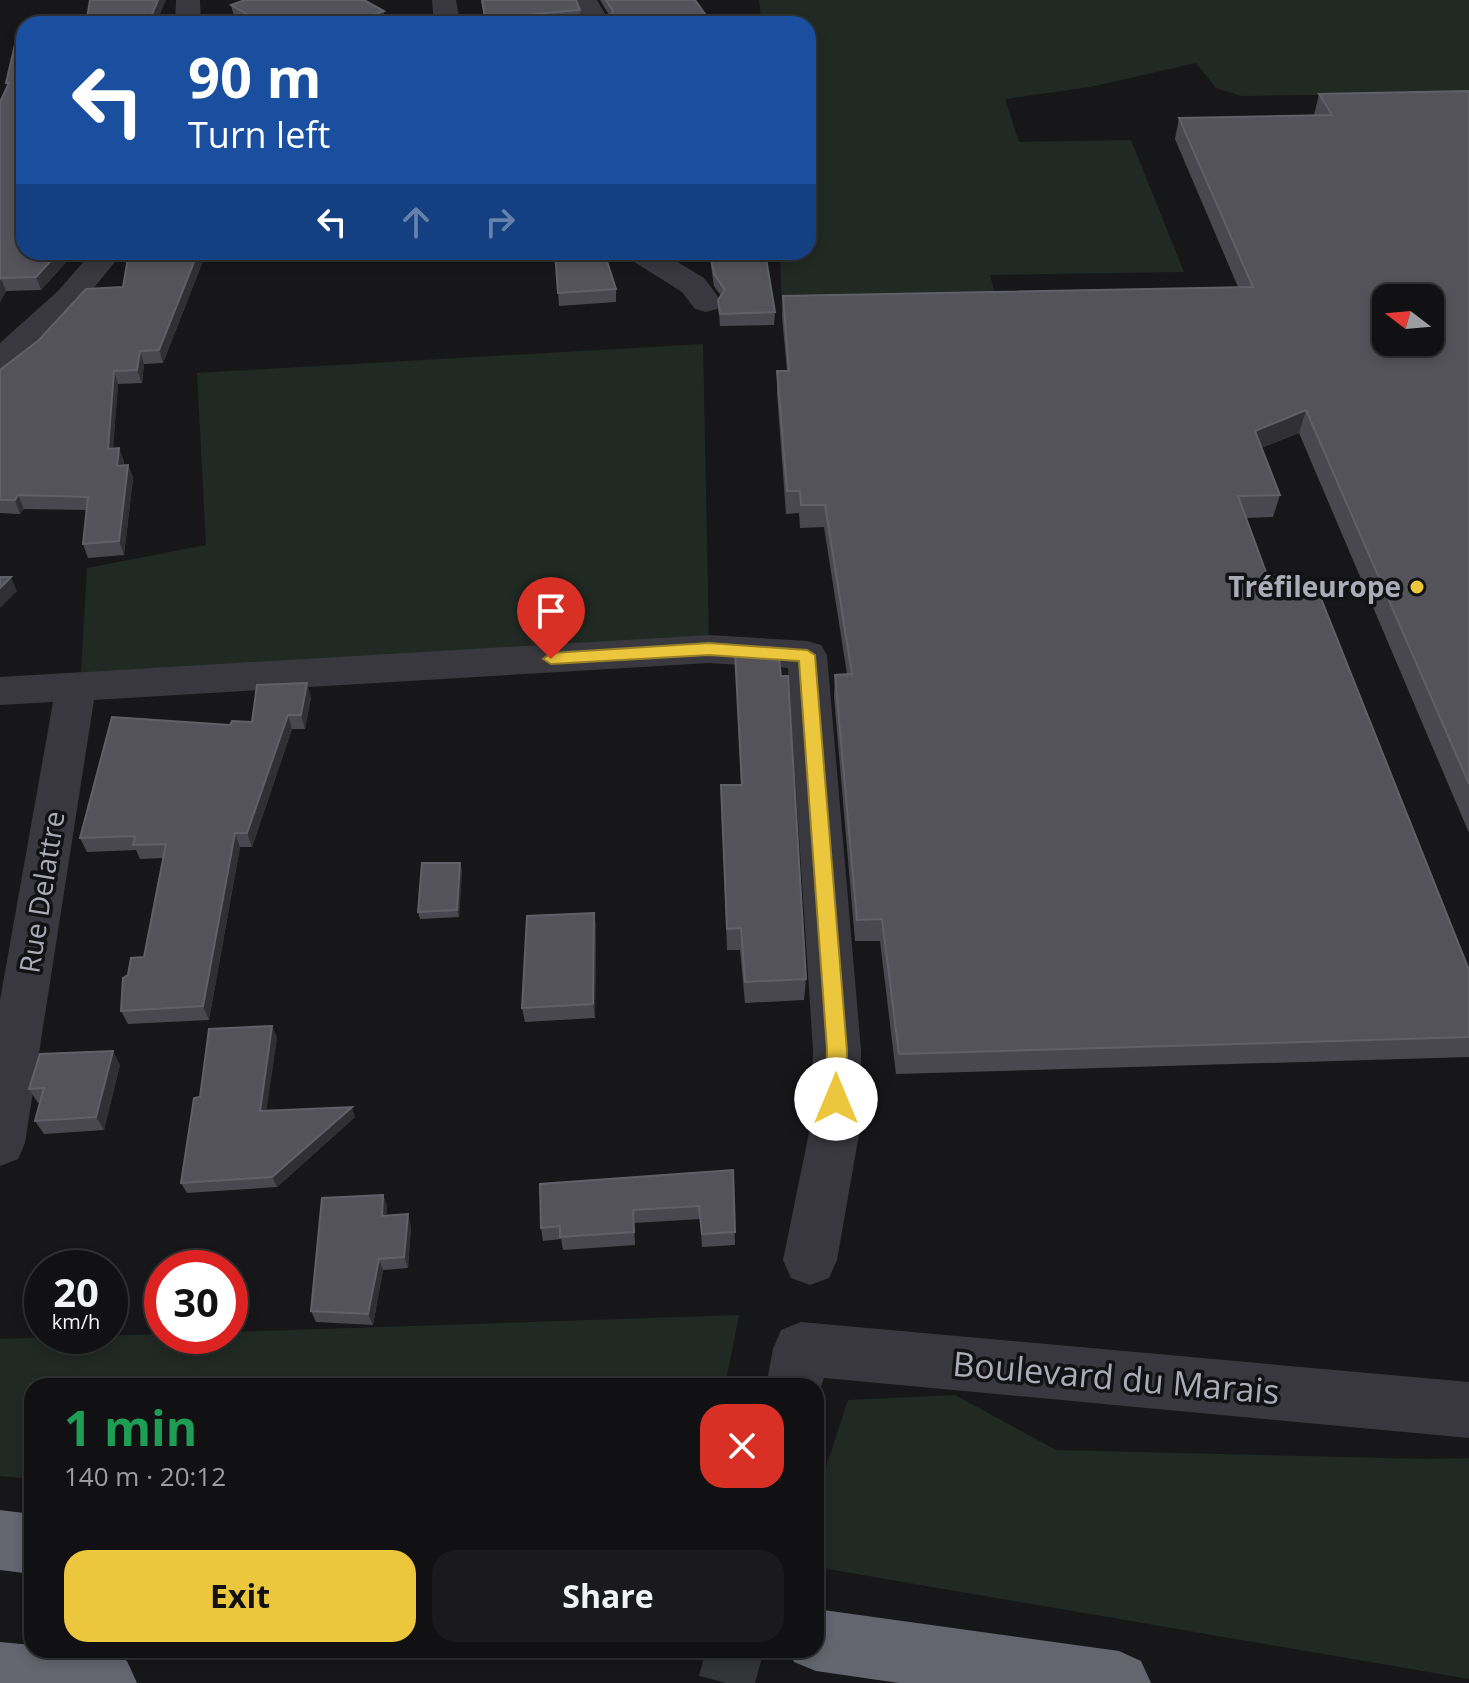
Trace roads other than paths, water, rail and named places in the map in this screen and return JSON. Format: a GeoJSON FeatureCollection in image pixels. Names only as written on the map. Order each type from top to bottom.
{"type":"FeatureCollection","features":[{"type":"Feature","properties":{"kind":"highway"},"geometry":{"type":"LineString","coordinates":[[0,1540],[24,1543]]}},
{"type":"Feature","properties":{"kind":"highway"},"geometry":{"type":"LineString","coordinates":[[824,1641],[1119,1683]]}},
{"type":"Feature","properties":{"kind":"highway"},"geometry":{"type":"LineString","coordinates":[[0,1673],[105,1683]]}},
{"type":"Feature","properties":{"kind":"street"},"geometry":{"type":"LineString","coordinates":[[0,361],[69,298],[101,260]]}},
{"type":"Feature","properties":{"kind":"street"},"geometry":{"type":"LineString","coordinates":[[652,260],[693,285],[706,302]]}},
{"type":"Feature","properties":{"kind":"street"},"geometry":{"type":"LineString","coordinates":[[0,691],[709,649],[807,655],[837,1050],[836,1123],[810,1260]]}},
{"type":"Feature","properties":{"kind":"street","name":"Rue Delattre"},"geometry":{"type":"LineString","coordinates":[[0,1143],[92,687]]}},
{"type":"Feature","properties":{"kind":"street","name":"Boulevard du Marais"},"geometry":{"type":"LineString","coordinates":[[798,1367],[1469,1410]]}},
{"type":"Feature","properties":{"kind":"tunnel"},"geometry":{"type":"LineString","coordinates":[[726,1683],[733,1658]]}},
{"type":"Feature","properties":{"kind":"place","name":"Tréfileurope"},"geometry":{"type":"Point","coordinates":[1417,587]}}]}
